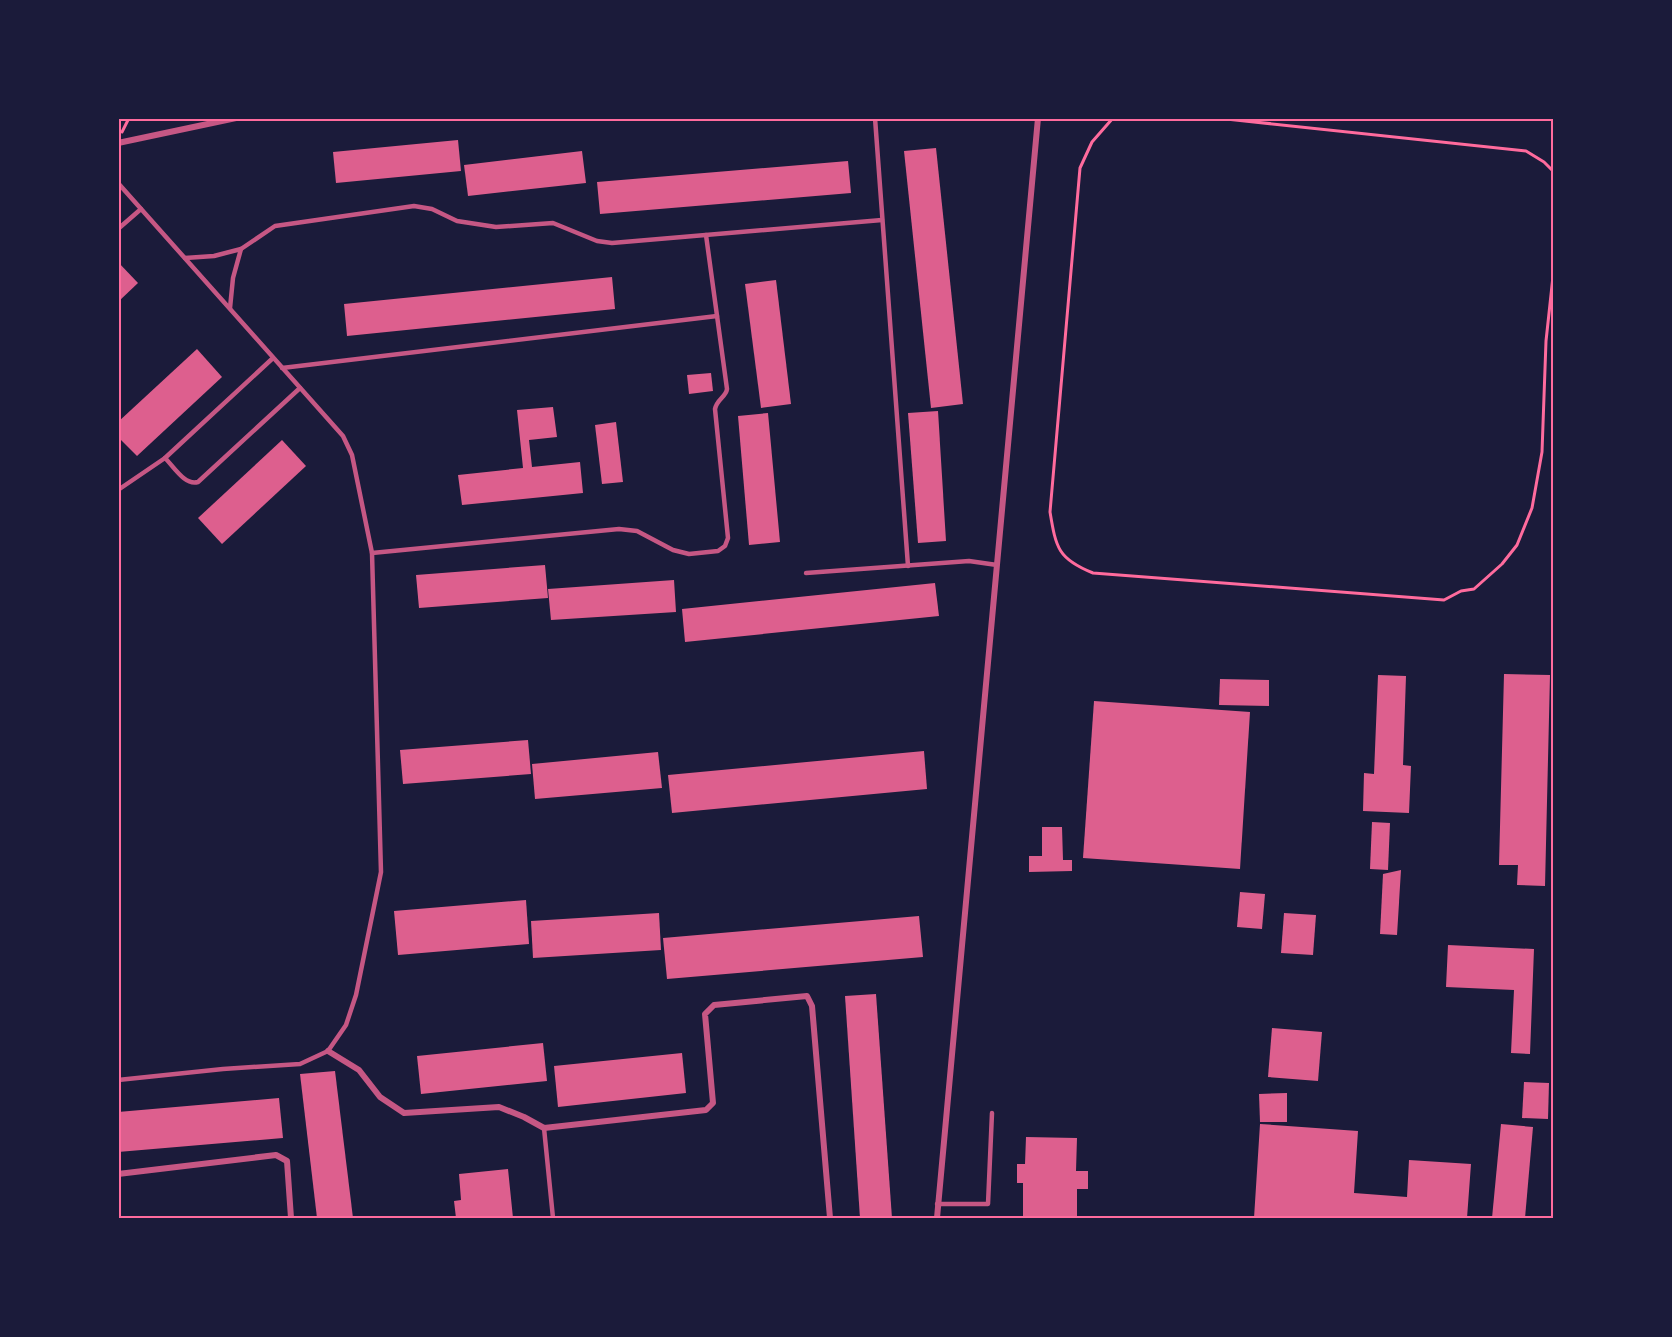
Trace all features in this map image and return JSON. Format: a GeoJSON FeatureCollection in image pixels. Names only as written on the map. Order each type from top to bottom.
{"type":"FeatureCollection","features":[{"type":"Feature","properties":{"kind":"street"},"geometry":{"type":"LineString","coordinates":[[118,143],[236,118]]}},
{"type":"Feature","properties":{"kind":"street"},"geometry":{"type":"LineString","coordinates":[[937,1218],[1038,118]]}},
{"type":"Feature","properties":{"kind":"street"},"geometry":{"type":"LineString","coordinates":[[328,1051],[359,1070],[380,1097],[404,1113],[499,1107],[544,1128],[706,1110],[713,1103],[705,1014],[714,1005],[807,996],[812,1005],[830,1218]]}},
{"type":"Feature","properties":{"kind":"street"},"geometry":{"type":"LineString","coordinates":[[118,1174],[276,1155],[287,1161],[291,1218]]}},
{"type":"Feature","properties":{"kind":"lane"},"geometry":{"type":"LineString","coordinates":[[875,118],[908,566]]}},
{"type":"Feature","properties":{"kind":"lane"},"geometry":{"type":"LineString","coordinates":[[118,183],[343,436],[352,455],[372,553],[381,872],[356,995],[346,1025],[328,1051],[300,1064],[118,1080]]}},
{"type":"Feature","properties":{"kind":"lane"},"geometry":{"type":"LineString","coordinates":[[185,258],[214,256],[241,249],[276,226],[414,206],[432,209],[457,221],[496,227],[553,223],[604,243],[882,220]]}},
{"type":"Feature","properties":{"kind":"lane"},"geometry":{"type":"LineString","coordinates":[[118,229],[141,209]]}},
{"type":"Feature","properties":{"kind":"lane"},"geometry":{"type":"LineString","coordinates":[[372,553],[627,529],[637,531],[681,553],[718,552],[725,546],[728,538],[715,409],[716,403],[727,389],[706,235]]}},
{"type":"Feature","properties":{"kind":"lane"},"geometry":{"type":"LineString","coordinates":[[230,309],[233,278],[241,249]]}},
{"type":"Feature","properties":{"kind":"lane"},"geometry":{"type":"LineString","coordinates":[[282,368],[717,316]]}},
{"type":"Feature","properties":{"kind":"lane"},"geometry":{"type":"LineString","coordinates":[[118,490],[165,458],[273,358]]}},
{"type":"Feature","properties":{"kind":"lane"},"geometry":{"type":"LineString","coordinates":[[165,458],[187,482],[194,484],[198,482],[300,388]]}},
{"type":"Feature","properties":{"kind":"lane"},"geometry":{"type":"LineString","coordinates":[[806,573],[969,561],[997,566]]}},
{"type":"Feature","properties":{"kind":"lane"},"geometry":{"type":"LineString","coordinates":[[937,1204],[988,1204],[992,1113]]}},
{"type":"Feature","properties":{"kind":"lane"},"geometry":{"type":"LineString","coordinates":[[544,1128],[553,1218]]}},
{"type":"Feature","properties":{"kind":"path"},"geometry":{"type":"LineString","coordinates":[[1113,118],[1092,142],[1080,168],[1050,512],[1061,553],[1077,566],[1094,573],[1444,600],[1461,591],[1474,589],[1502,564],[1517,545],[1532,508],[1542,452],[1546,341],[1554,267]]}},
{"type":"Feature","properties":{"kind":"path"},"geometry":{"type":"LineString","coordinates":[[1217,118],[1526,151],[1544,162],[1554,172]]}},
{"type":"Feature","properties":{"kind":"building"},"geometry":{"type":"Polygon","coordinates":[[[458,140],[461,171],[336,183],[333,152],[458,140]]]}},
{"type":"Feature","properties":{"kind":"building"},"geometry":{"type":"Polygon","coordinates":[[[936,148],[963,404],[931,408],[904,151],[936,148]]]}},
{"type":"Feature","properties":{"kind":"building"},"geometry":{"type":"Polygon","coordinates":[[[582,151],[586,183],[468,196],[464,165],[582,151]]]}},
{"type":"Feature","properties":{"kind":"building"},"geometry":{"type":"Polygon","coordinates":[[[848,161],[851,193],[600,214],[597,182],[848,161]]]}},
{"type":"Feature","properties":{"kind":"building"},"geometry":{"type":"Polygon","coordinates":[[[118,262],[138,283],[118,302],[118,262]]]}},
{"type":"Feature","properties":{"kind":"building"},"geometry":{"type":"Polygon","coordinates":[[[612,277],[615,309],[347,336],[344,304],[612,277]]]}},
{"type":"Feature","properties":{"kind":"building"},"geometry":{"type":"Polygon","coordinates":[[[776,280],[791,404],[761,408],[745,284],[776,280]]]}},
{"type":"Feature","properties":{"kind":"building"},"geometry":{"type":"Polygon","coordinates":[[[197,349],[222,377],[137,456],[118,437],[118,422],[197,349]]]}},
{"type":"Feature","properties":{"kind":"building"},"geometry":{"type":"Polygon","coordinates":[[[711,373],[713,391],[689,394],[687,375],[711,373]]]}},
{"type":"Feature","properties":{"kind":"building"},"geometry":{"type":"Polygon","coordinates":[[[553,407],[557,437],[529,440],[532,467],[580,462],[583,493],[462,505],[458,475],[523,468],[517,410],[553,407]]]}},
{"type":"Feature","properties":{"kind":"building"},"geometry":{"type":"Polygon","coordinates":[[[938,411],[946,541],[918,543],[908,413],[938,411]]]}},
{"type":"Feature","properties":{"kind":"building"},"geometry":{"type":"Polygon","coordinates":[[[768,413],[780,542],[749,545],[738,416],[768,413]]]}},
{"type":"Feature","properties":{"kind":"building"},"geometry":{"type":"Polygon","coordinates":[[[616,422],[623,482],[602,484],[595,425],[616,422]]]}},
{"type":"Feature","properties":{"kind":"building"},"geometry":{"type":"Polygon","coordinates":[[[282,440],[306,466],[222,544],[198,518],[282,440]]]}},
{"type":"Feature","properties":{"kind":"building"},"geometry":{"type":"Polygon","coordinates":[[[545,565],[548,598],[419,608],[416,575],[545,565]]]}},
{"type":"Feature","properties":{"kind":"building"},"geometry":{"type":"Polygon","coordinates":[[[674,580],[676,612],[551,620],[548,589],[674,580]]]}},
{"type":"Feature","properties":{"kind":"building"},"geometry":{"type":"Polygon","coordinates":[[[935,583],[939,616],[685,642],[682,609],[935,583]]]}},
{"type":"Feature","properties":{"kind":"building"},"geometry":{"type":"Polygon","coordinates":[[[1504,674],[1550,675],[1545,886],[1517,885],[1518,865],[1499,865],[1504,674]]]}},
{"type":"Feature","properties":{"kind":"building"},"geometry":{"type":"Polygon","coordinates":[[[1378,675],[1406,676],[1403,765],[1411,766],[1409,813],[1363,811],[1364,773],[1374,774],[1378,675]]]}},
{"type":"Feature","properties":{"kind":"building"},"geometry":{"type":"Polygon","coordinates":[[[1220,679],[1269,680],[1269,706],[1219,705],[1220,679]]]}},
{"type":"Feature","properties":{"kind":"building"},"geometry":{"type":"Polygon","coordinates":[[[1094,701],[1250,712],[1240,869],[1083,858],[1094,701]]]}},
{"type":"Feature","properties":{"kind":"building"},"geometry":{"type":"Polygon","coordinates":[[[528,740],[531,774],[403,784],[400,750],[528,740]]]}},
{"type":"Feature","properties":{"kind":"building"},"geometry":{"type":"Polygon","coordinates":[[[924,751],[927,789],[672,813],[668,775],[924,751]]]}},
{"type":"Feature","properties":{"kind":"building"},"geometry":{"type":"Polygon","coordinates":[[[658,752],[662,788],[535,799],[532,764],[658,752]]]}},
{"type":"Feature","properties":{"kind":"building"},"geometry":{"type":"Polygon","coordinates":[[[1372,822],[1390,823],[1388,870],[1370,869],[1372,822]]]}},
{"type":"Feature","properties":{"kind":"building"},"geometry":{"type":"Polygon","coordinates":[[[1042,827],[1062,827],[1063,860],[1072,860],[1072,871],[1029,872],[1029,856],[1042,856],[1042,827]]]}},
{"type":"Feature","properties":{"kind":"building"},"geometry":{"type":"Polygon","coordinates":[[[1401,870],[1397,935],[1380,934],[1383,874],[1401,870]]]}},
{"type":"Feature","properties":{"kind":"building"},"geometry":{"type":"Polygon","coordinates":[[[1240,892],[1265,894],[1262,929],[1237,927],[1240,892]]]}},
{"type":"Feature","properties":{"kind":"building"},"geometry":{"type":"Polygon","coordinates":[[[526,900],[529,944],[398,955],[394,911],[526,900]]]}},
{"type":"Feature","properties":{"kind":"building"},"geometry":{"type":"Polygon","coordinates":[[[659,913],[661,950],[533,958],[531,921],[659,913]]]}},
{"type":"Feature","properties":{"kind":"building"},"geometry":{"type":"Polygon","coordinates":[[[1284,913],[1316,915],[1313,955],[1281,953],[1284,913]]]}},
{"type":"Feature","properties":{"kind":"building"},"geometry":{"type":"Polygon","coordinates":[[[919,916],[923,957],[667,979],[663,938],[919,916]]]}},
{"type":"Feature","properties":{"kind":"building"},"geometry":{"type":"Polygon","coordinates":[[[1448,945],[1534,949],[1530,1054],[1511,1053],[1514,990],[1446,987],[1448,945]]]}},
{"type":"Feature","properties":{"kind":"building"},"geometry":{"type":"Polygon","coordinates":[[[876,994],[892,1218],[860,1218],[845,996],[876,994]]]}},
{"type":"Feature","properties":{"kind":"building"},"geometry":{"type":"Polygon","coordinates":[[[1272,1028],[1322,1032],[1318,1081],[1268,1077],[1272,1028]]]}},
{"type":"Feature","properties":{"kind":"building"},"geometry":{"type":"Polygon","coordinates":[[[543,1043],[547,1081],[421,1094],[417,1056],[543,1043]]]}},
{"type":"Feature","properties":{"kind":"building"},"geometry":{"type":"Polygon","coordinates":[[[682,1053],[686,1093],[558,1107],[554,1066],[682,1053]]]}},
{"type":"Feature","properties":{"kind":"building"},"geometry":{"type":"Polygon","coordinates":[[[335,1071],[353,1218],[317,1218],[300,1074],[335,1071]]]}},
{"type":"Feature","properties":{"kind":"building"},"geometry":{"type":"Polygon","coordinates":[[[1524,1082],[1549,1083],[1548,1119],[1522,1118],[1524,1082]]]}},
{"type":"Feature","properties":{"kind":"building"},"geometry":{"type":"Polygon","coordinates":[[[1287,1093],[1287,1122],[1260,1122],[1259,1094],[1287,1093]]]}},
{"type":"Feature","properties":{"kind":"building"},"geometry":{"type":"Polygon","coordinates":[[[279,1098],[283,1138],[118,1152],[118,1112],[279,1098]]]}},
{"type":"Feature","properties":{"kind":"building"},"geometry":{"type":"Polygon","coordinates":[[[1260,1124],[1358,1131],[1354,1193],[1407,1197],[1409,1160],[1471,1164],[1467,1218],[1254,1218],[1260,1124]]]}},
{"type":"Feature","properties":{"kind":"building"},"geometry":{"type":"Polygon","coordinates":[[[1501,1124],[1533,1127],[1525,1218],[1492,1218],[1501,1124]]]}},
{"type":"Feature","properties":{"kind":"building"},"geometry":{"type":"Polygon","coordinates":[[[1026,1137],[1077,1138],[1076,1171],[1088,1171],[1088,1189],[1077,1189],[1077,1217],[1023,1216],[1023,1183],[1017,1183],[1017,1164],[1025,1164],[1026,1137]]]}},
{"type":"Feature","properties":{"kind":"building"},"geometry":{"type":"Polygon","coordinates":[[[508,1169],[513,1218],[456,1218],[454,1201],[461,1200],[459,1174],[508,1169]]]}}]}
